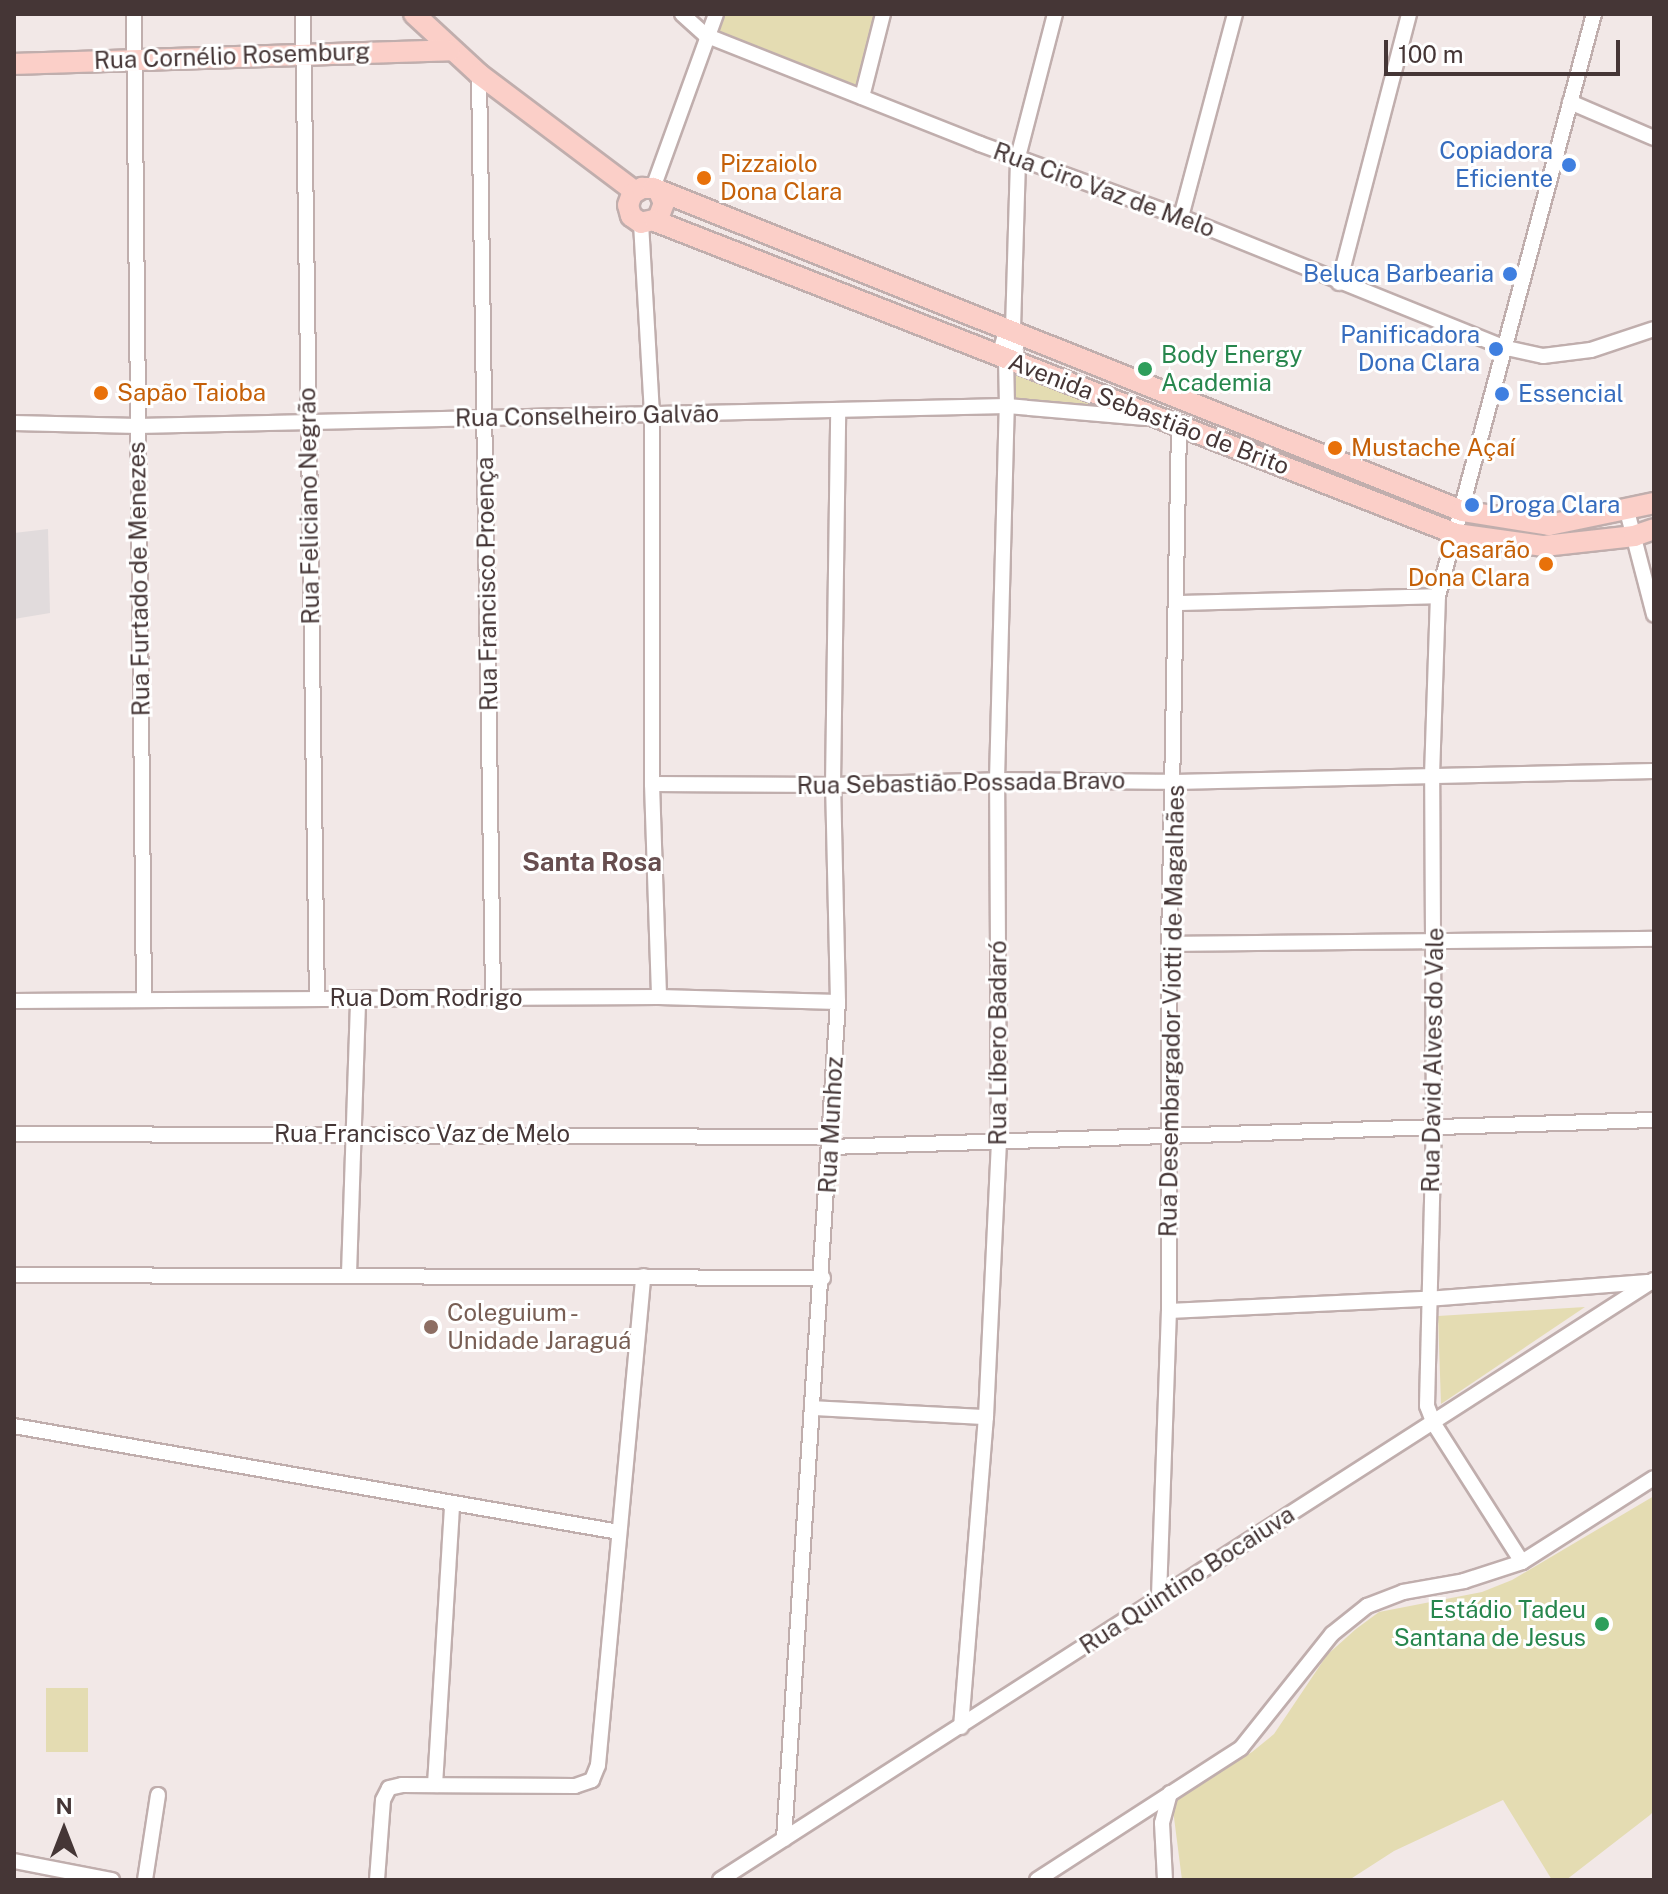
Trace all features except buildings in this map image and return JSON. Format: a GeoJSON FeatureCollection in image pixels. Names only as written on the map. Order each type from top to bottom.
{"type":"FeatureCollection","features":[{"type":"Feature","properties":{"kind":"street","name":"Rua Furtado de Menezes"},"geometry":{"type":"LineString","coordinates":[[134,14],[144,1000]]}},
{"type":"Feature","properties":{"kind":"street","name":"Rua Feliciano Negrão"},"geometry":{"type":"LineString","coordinates":[[303,14],[317,999]]}},
{"type":"Feature","properties":{"kind":"street","name":"Avenida Sebastião de Brito"},"geometry":{"type":"LineString","coordinates":[[414,14],[479,74],[649,191],[1013,329],[1462,511],[1549,525],[1654,503]]}},
{"type":"Feature","properties":{"kind":"street"},"geometry":{"type":"LineString","coordinates":[[682,14],[705,35]]}},
{"type":"Feature","properties":{"kind":"street"},"geometry":{"type":"LineString","coordinates":[[648,222],[629,211],[629,199],[649,191],[705,35],[716,14]]}},
{"type":"Feature","properties":{"kind":"street"},"geometry":{"type":"LineString","coordinates":[[862,97],[883,14]]}},
{"type":"Feature","properties":{"kind":"street"},"geometry":{"type":"LineString","coordinates":[[1013,329],[1018,157],[1055,14]]}},
{"type":"Feature","properties":{"kind":"street"},"geometry":{"type":"LineString","coordinates":[[1181,217],[1235,14]]}},
{"type":"Feature","properties":{"kind":"street"},"geometry":{"type":"LineString","coordinates":[[1339,283],[1409,14]]}},
{"type":"Feature","properties":{"kind":"street","name":"Rua David Alves do Vale"},"geometry":{"type":"LineString","coordinates":[[1522,1562],[1434,1424],[1427,1406],[1436,942],[1432,776],[1438,596],[1502,347],[1594,14]]}},
{"type":"Feature","properties":{"kind":"street"},"geometry":{"type":"LineString","coordinates":[[424,50],[430,40],[429,29]]}},
{"type":"Feature","properties":{"kind":"street","name":"Rua Ciro Vaz de Melo"},"geometry":{"type":"LineString","coordinates":[[705,35],[1181,217],[1502,347],[1543,356],[1591,350],[1654,329]]}},
{"type":"Feature","properties":{"kind":"street","name":"Rua Cornélio Rosemburg"},"geometry":{"type":"LineString","coordinates":[[14,64],[302,52],[450,50]]}},
{"type":"Feature","properties":{"kind":"street","name":"Rua Francisco Proença"},"geometry":{"type":"LineString","coordinates":[[479,74],[493,997]]}},
{"type":"Feature","properties":{"kind":"street"},"geometry":{"type":"LineString","coordinates":[[1570,102],[1654,138]]}},
{"type":"Feature","properties":{"kind":"street"},"geometry":{"type":"LineString","coordinates":[[648,222],[664,209],[649,191]]}},
{"type":"Feature","properties":{"kind":"street","name":"Avenida Sebastião de Brito"},"geometry":{"type":"LineString","coordinates":[[648,222],[1456,534],[1544,546],[1634,536],[1654,529]]}},
{"type":"Feature","properties":{"kind":"street"},"geometry":{"type":"LineString","coordinates":[[648,222],[652,414],[652,784],[659,997]]}},
{"type":"Feature","properties":{"kind":"street","name":"Rua Líbero Badaró"},"geometry":{"type":"LineString","coordinates":[[961,1727],[986,1417],[999,1142],[997,780],[1007,406],[1006,358],[1001,349],[1006,332],[1013,329]]}},
{"type":"Feature","properties":{"kind":"street","name":"Rua Conselheiro Galvão"},"geometry":{"type":"LineString","coordinates":[[14,423],[138,426],[1007,406],[1170,422]]}},
{"type":"Feature","properties":{"kind":"street","name":"Rua Munhoz"},"geometry":{"type":"LineString","coordinates":[[784,1839],[823,1278],[838,1002],[833,785],[838,410]]}},
{"type":"Feature","properties":{"kind":"street","name":"Rua Desembargador Viotti de Magalhães"},"geometry":{"type":"LineString","coordinates":[[1159,1596],[1169,1311],[1169,944],[1178,603],[1170,422]]}},
{"type":"Feature","properties":{"kind":"street"},"geometry":{"type":"LineString","coordinates":[[1627,511],[1654,615]]}},
{"type":"Feature","properties":{"kind":"street"},"geometry":{"type":"LineString","coordinates":[[1178,603],[1438,596]]}},
{"type":"Feature","properties":{"kind":"street","name":"Rua Sebastião Possada Bravo"},"geometry":{"type":"LineString","coordinates":[[652,784],[833,785],[997,780],[1174,782],[1654,771]]}},
{"type":"Feature","properties":{"kind":"street"},"geometry":{"type":"LineString","coordinates":[[1169,944],[1654,939]]}},
{"type":"Feature","properties":{"kind":"street","name":"Rua Dom Rodrigo"},"geometry":{"type":"LineString","coordinates":[[14,1001],[659,997],[838,1002]]}},
{"type":"Feature","properties":{"kind":"street"},"geometry":{"type":"LineString","coordinates":[[349,1274],[358,1000]]}},
{"type":"Feature","properties":{"kind":"street","name":"Rua Francisco Vaz de Melo"},"geometry":{"type":"LineString","coordinates":[[14,1134],[352,1133],[999,1142],[1654,1120]]}},
{"type":"Feature","properties":{"kind":"street"},"geometry":{"type":"LineString","coordinates":[[14,1275],[823,1278]]}},
{"type":"Feature","properties":{"kind":"street"},"geometry":{"type":"LineString","coordinates":[[377,1880],[383,1800],[389,1788],[402,1785],[575,1786],[592,1780],[598,1765],[643,1276]]}},
{"type":"Feature","properties":{"kind":"street"},"geometry":{"type":"LineString","coordinates":[[1169,1311],[1427,1299],[1653,1281]]}},
{"type":"Feature","properties":{"kind":"street","name":"Rua Quintino Bocaiuva"},"geometry":{"type":"LineString","coordinates":[[720,1880],[1653,1281]]}},
{"type":"Feature","properties":{"kind":"street"},"geometry":{"type":"LineString","coordinates":[[812,1408],[986,1417]]}},
{"type":"Feature","properties":{"kind":"street"},"geometry":{"type":"LineString","coordinates":[[14,1426],[619,1532]]}},
{"type":"Feature","properties":{"kind":"street"},"geometry":{"type":"LineString","coordinates":[[1037,1880],[1241,1748],[1332,1634],[1367,1606],[1403,1592],[1464,1581],[1522,1562],[1654,1478]]}},
{"type":"Feature","properties":{"kind":"street"},"geometry":{"type":"LineString","coordinates":[[435,1785],[452,1504]]}},
{"type":"Feature","properties":{"kind":"street"},"geometry":{"type":"LineString","coordinates":[[1165,1880],[1162,1823],[1170,1793]]}},
{"type":"Feature","properties":{"kind":"street"},"geometry":{"type":"LineString","coordinates":[[145,1880],[158,1795]]}},
{"type":"Feature","properties":{"kind":"street"},"geometry":{"type":"LineString","coordinates":[[14,1861],[112,1880]]}},
{"type":"Feature","properties":{"kind":"shaded area"},"geometry":{"type":"Polygon","coordinates":[[[726,14],[877,14],[858,87],[717,31],[726,14]]]}},
{"type":"Feature","properties":{"kind":"shaded area"},"geometry":{"type":"Polygon","coordinates":[[[1011,365],[1131,414],[1014,409],[1011,365]]]}},
{"type":"Feature","properties":{"kind":"shaded area"},"geometry":{"type":"Polygon","coordinates":[[[48,529],[50,613],[14,619],[14,533],[48,529]]]}},
{"type":"Feature","properties":{"kind":"shaded area"},"geometry":{"type":"Polygon","coordinates":[[[1585,1307],[1441,1404],[1438,1316],[1585,1307]]]}},
{"type":"Feature","properties":{"kind":"shaded area"},"geometry":{"type":"Polygon","coordinates":[[[1654,1496],[1654,1811],[1650,1815],[1566,1880],[1552,1880],[1503,1800],[1394,1851],[1349,1880],[1182,1880],[1172,1802],[1252,1752],[1274,1734],[1327,1655],[1356,1629],[1379,1612],[1482,1592],[1512,1580],[1654,1496]]]}},
{"type":"Feature","properties":{"kind":"shaded area"},"geometry":{"type":"Polygon","coordinates":[[[46,1688],[88,1688],[88,1752],[46,1752],[46,1688]]]}},
{"type":"Feature","properties":{"kind":"place","name":"Copiadora Eficiente"},"geometry":{"type":"Point","coordinates":[1569,165]}},
{"type":"Feature","properties":{"kind":"place","name":"Pizzaiolo Dona Clara"},"geometry":{"type":"Point","coordinates":[704,178]}},
{"type":"Feature","properties":{"kind":"place","name":"Beluca Barbearia"},"geometry":{"type":"Point","coordinates":[1510,274]}},
{"type":"Feature","properties":{"kind":"place","name":"Panificadora Dona Clara"},"geometry":{"type":"Point","coordinates":[1496,349]}},
{"type":"Feature","properties":{"kind":"place","name":"Body Energy Academia"},"geometry":{"type":"Point","coordinates":[1145,369]}},
{"type":"Feature","properties":{"kind":"place","name":"Sapão Taioba"},"geometry":{"type":"Point","coordinates":[101,393]}},
{"type":"Feature","properties":{"kind":"place","name":"Essencial"},"geometry":{"type":"Point","coordinates":[1502,394]}},
{"type":"Feature","properties":{"kind":"place","name":"Mustache Açaí"},"geometry":{"type":"Point","coordinates":[1335,448]}},
{"type":"Feature","properties":{"kind":"place","name":"Droga Clara"},"geometry":{"type":"Point","coordinates":[1472,505]}},
{"type":"Feature","properties":{"kind":"place","name":"Casarão Dona Clara"},"geometry":{"type":"Point","coordinates":[1546,564]}},
{"type":"Feature","properties":{"kind":"place","name":"Coleguium - Unidade Jaraguá"},"geometry":{"type":"Point","coordinates":[431,1327]}},
{"type":"Feature","properties":{"kind":"place","name":"Estádio Tadeu Santana de Jesus"},"geometry":{"type":"Point","coordinates":[1602,1624]}},
{"type":"Feature","properties":{"kind":"district","name":"Santa Rosa"},"geometry":{"type":"Point","coordinates":[592,862]}}]}
